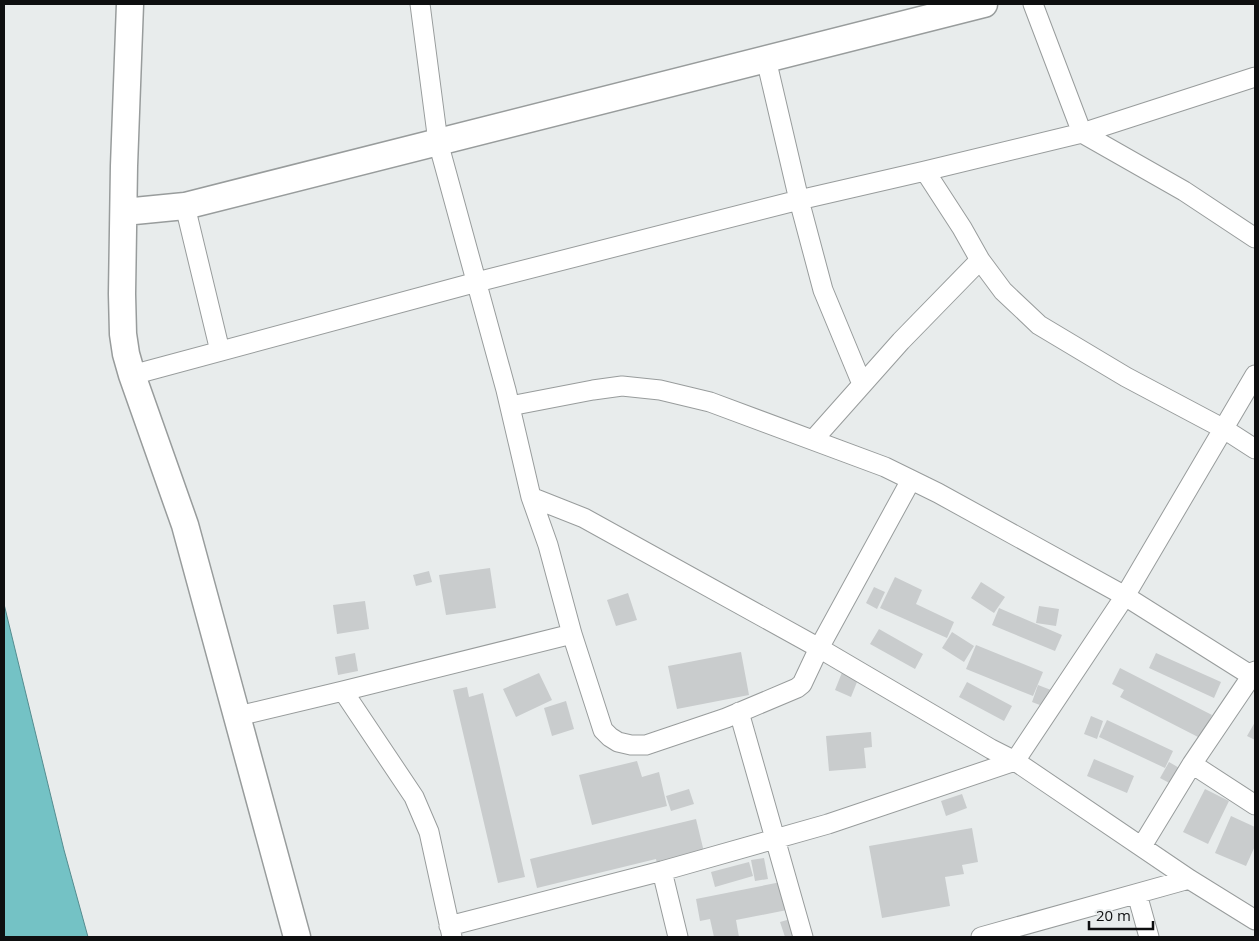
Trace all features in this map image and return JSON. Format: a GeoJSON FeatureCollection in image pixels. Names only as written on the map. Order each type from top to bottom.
{"type":"FeatureCollection","features":[{"type":"Feature","properties":{"kind":"street"},"geometry":{"type":"LineString","coordinates":[[130,4],[122,294],[123,334],[126,354],[185,525],[297,937]]}},
{"type":"Feature","properties":{"kind":"street"},"geometry":{"type":"LineString","coordinates":[[420,4],[438,142],[510,406],[531,497],[548,545],[572,634],[603,730],[610,737],[618,742],[631,745],[646,745],[726,718],[797,688],[802,684],[819,648],[911,480]]}},
{"type":"Feature","properties":{"kind":"street"},"geometry":{"type":"LineString","coordinates":[[124,212],[185,206],[984,4]]}},
{"type":"Feature","properties":{"kind":"street"},"geometry":{"type":"LineString","coordinates":[[1033,4],[1082,133],[1184,191],[1255,238]]}},
{"type":"Feature","properties":{"kind":"street"},"geometry":{"type":"LineString","coordinates":[[766,59],[799,200],[823,290],[862,384]]}},
{"type":"Feature","properties":{"kind":"street"},"geometry":{"type":"LineString","coordinates":[[132,375],[477,282],[799,200],[1082,133],[1255,77]]}},
{"type":"Feature","properties":{"kind":"street"},"geometry":{"type":"LineString","coordinates":[[925,171],[962,228],[980,260],[1003,290],[1039,325],[1126,377],[1224,429],[1255,449]]}},
{"type":"Feature","properties":{"kind":"street"},"geometry":{"type":"LineString","coordinates":[[185,206],[220,351]]}},
{"type":"Feature","properties":{"kind":"street"},"geometry":{"type":"LineString","coordinates":[[813,440],[901,341],[980,260]]}},
{"type":"Feature","properties":{"kind":"street"},"geometry":{"type":"LineString","coordinates":[[343,692],[414,796],[429,832],[451,931],[828,824],[1015,761],[1125,596],[1255,375]]}},
{"type":"Feature","properties":{"kind":"street"},"geometry":{"type":"LineString","coordinates":[[510,406],[622,386],[660,390],[710,402],[885,468],[938,493],[1125,596],[1254,675],[1192,764],[1142,846]]}},
{"type":"Feature","properties":{"kind":"street"},"geometry":{"type":"LineString","coordinates":[[531,497],[584,518],[819,648],[1015,761],[1189,879],[1255,920]]}},
{"type":"Feature","properties":{"kind":"street"},"geometry":{"type":"LineString","coordinates":[[238,716],[343,692],[572,634]]}},
{"type":"Feature","properties":{"kind":"street"},"geometry":{"type":"LineString","coordinates":[[739,712],[803,937]]}},
{"type":"Feature","properties":{"kind":"street"},"geometry":{"type":"LineString","coordinates":[[1192,764],[1255,805]]}},
{"type":"Feature","properties":{"kind":"street"},"geometry":{"type":"LineString","coordinates":[[662,871],[678,937]]}},
{"type":"Feature","properties":{"kind":"street"},"geometry":{"type":"LineString","coordinates":[[981,937],[1189,879]]}},
{"type":"Feature","properties":{"kind":"street"},"geometry":{"type":"LineString","coordinates":[[1137,894],[1149,937]]}},
{"type":"Feature","properties":{"kind":"water"},"geometry":{"type":"Polygon","coordinates":[[[4,604],[64,850],[88,937],[4,937],[4,604]]]}},
{"type":"Feature","properties":{"kind":"building"},"geometry":{"type":"Polygon","coordinates":[[[490,568],[496,608],[446,615],[439,575],[490,568]]]}},
{"type":"Feature","properties":{"kind":"building"},"geometry":{"type":"Polygon","coordinates":[[[429,571],[432,582],[416,586],[413,575],[429,571]]]}},
{"type":"Feature","properties":{"kind":"building"},"geometry":{"type":"Polygon","coordinates":[[[895,577],[922,590],[916,604],[954,622],[947,638],[880,608],[895,577]]]}},
{"type":"Feature","properties":{"kind":"building"},"geometry":{"type":"Polygon","coordinates":[[[981,582],[1005,597],[994,613],[971,598],[981,582]]]}},
{"type":"Feature","properties":{"kind":"building"},"geometry":{"type":"Polygon","coordinates":[[[874,587],[885,592],[877,609],[866,603],[874,587]]]}},
{"type":"Feature","properties":{"kind":"building"},"geometry":{"type":"Polygon","coordinates":[[[628,593],[637,620],[616,626],[607,600],[628,593]]]}},
{"type":"Feature","properties":{"kind":"building"},"geometry":{"type":"Polygon","coordinates":[[[365,601],[369,629],[337,634],[333,605],[365,601]]]}},
{"type":"Feature","properties":{"kind":"building"},"geometry":{"type":"Polygon","coordinates":[[[1039,606],[1059,609],[1056,626],[1036,623],[1039,606]]]}},
{"type":"Feature","properties":{"kind":"building"},"geometry":{"type":"Polygon","coordinates":[[[999,608],[1062,635],[1055,651],[992,625],[999,608]]]}},
{"type":"Feature","properties":{"kind":"building"},"geometry":{"type":"Polygon","coordinates":[[[879,629],[923,654],[915,669],[870,644],[879,629]]]}},
{"type":"Feature","properties":{"kind":"building"},"geometry":{"type":"Polygon","coordinates":[[[952,632],[974,646],[964,662],[942,648],[952,632]]]}},
{"type":"Feature","properties":{"kind":"building"},"geometry":{"type":"Polygon","coordinates":[[[976,645],[1043,672],[1033,696],[966,669],[976,645]]]}},
{"type":"Feature","properties":{"kind":"building"},"geometry":{"type":"Polygon","coordinates":[[[741,652],[749,695],[677,709],[668,666],[741,652]]]}},
{"type":"Feature","properties":{"kind":"building"},"geometry":{"type":"Polygon","coordinates":[[[355,653],[358,671],[338,675],[335,657],[355,653]]]}},
{"type":"Feature","properties":{"kind":"building"},"geometry":{"type":"Polygon","coordinates":[[[1156,653],[1221,682],[1214,698],[1149,668],[1156,653]]]}},
{"type":"Feature","properties":{"kind":"building"},"geometry":{"type":"Polygon","coordinates":[[[1120,668],[1212,715],[1200,738],[1120,697],[1124,690],[1112,684],[1120,668]]]}},
{"type":"Feature","properties":{"kind":"building"},"geometry":{"type":"Polygon","coordinates":[[[843,670],[859,677],[851,697],[835,690],[843,670]]]}},
{"type":"Feature","properties":{"kind":"building"},"geometry":{"type":"Polygon","coordinates":[[[539,673],[552,700],[516,717],[503,689],[539,673]]]}},
{"type":"Feature","properties":{"kind":"building"},"geometry":{"type":"Polygon","coordinates":[[[967,682],[1012,706],[1004,721],[959,697],[967,682]]]}},
{"type":"Feature","properties":{"kind":"building"},"geometry":{"type":"Polygon","coordinates":[[[1038,685],[1051,690],[1045,707],[1032,702],[1038,685]]]}},
{"type":"Feature","properties":{"kind":"building"},"geometry":{"type":"Polygon","coordinates":[[[467,687],[469,697],[483,693],[525,877],[498,883],[453,690],[467,687]]]}},
{"type":"Feature","properties":{"kind":"building"},"geometry":{"type":"Polygon","coordinates":[[[566,701],[574,729],[552,736],[544,708],[566,701]]]}},
{"type":"Feature","properties":{"kind":"building"},"geometry":{"type":"Polygon","coordinates":[[[1091,716],[1103,721],[1097,739],[1084,734],[1091,716]]]}},
{"type":"Feature","properties":{"kind":"building"},"geometry":{"type":"Polygon","coordinates":[[[1107,720],[1173,751],[1165,768],[1099,737],[1107,720]]]}},
{"type":"Feature","properties":{"kind":"building"},"geometry":{"type":"Polygon","coordinates":[[[1255,722],[1255,740],[1247,736],[1255,722]]]}},
{"type":"Feature","properties":{"kind":"building"},"geometry":{"type":"Polygon","coordinates":[[[871,732],[872,747],[864,748],[866,768],[829,771],[826,736],[871,732]]]}},
{"type":"Feature","properties":{"kind":"building"},"geometry":{"type":"Polygon","coordinates":[[[1094,759],[1134,776],[1127,793],[1087,776],[1094,759]]]}},
{"type":"Feature","properties":{"kind":"building"},"geometry":{"type":"Polygon","coordinates":[[[637,761],[642,777],[659,772],[667,806],[592,825],[579,775],[637,761]]]}},
{"type":"Feature","properties":{"kind":"building"},"geometry":{"type":"Polygon","coordinates":[[[1169,762],[1181,769],[1173,785],[1160,778],[1169,762]]]}},
{"type":"Feature","properties":{"kind":"building"},"geometry":{"type":"Polygon","coordinates":[[[689,789],[694,804],[671,811],[666,796],[689,789]]]}},
{"type":"Feature","properties":{"kind":"building"},"geometry":{"type":"Polygon","coordinates":[[[1205,789],[1229,801],[1208,844],[1183,832],[1205,789]]]}},
{"type":"Feature","properties":{"kind":"building"},"geometry":{"type":"Polygon","coordinates":[[[962,794],[967,808],[946,816],[941,801],[962,794]]]}},
{"type":"Feature","properties":{"kind":"building"},"geometry":{"type":"Polygon","coordinates":[[[1231,816],[1255,827],[1255,846],[1246,866],[1215,853],[1231,816]]]}},
{"type":"Feature","properties":{"kind":"building"},"geometry":{"type":"Polygon","coordinates":[[[696,819],[704,852],[657,864],[656,859],[537,888],[530,859],[696,819]]]}},
{"type":"Feature","properties":{"kind":"building"},"geometry":{"type":"Polygon","coordinates":[[[972,828],[978,862],[962,865],[964,874],[945,877],[950,906],[882,918],[869,846],[972,828]]]}},
{"type":"Feature","properties":{"kind":"building"},"geometry":{"type":"Polygon","coordinates":[[[764,858],[768,879],[755,881],[751,860],[764,858]]]}},
{"type":"Feature","properties":{"kind":"building"},"geometry":{"type":"Polygon","coordinates":[[[749,862],[753,876],[715,887],[711,872],[749,862]]]}},
{"type":"Feature","properties":{"kind":"building"},"geometry":{"type":"Polygon","coordinates":[[[791,880],[797,908],[736,920],[739,937],[714,937],[710,919],[700,921],[696,899],[791,880]]]}},
{"type":"Feature","properties":{"kind":"building"},"geometry":{"type":"Polygon","coordinates":[[[801,916],[795,937],[785,937],[780,922],[801,916]]]}}]}
